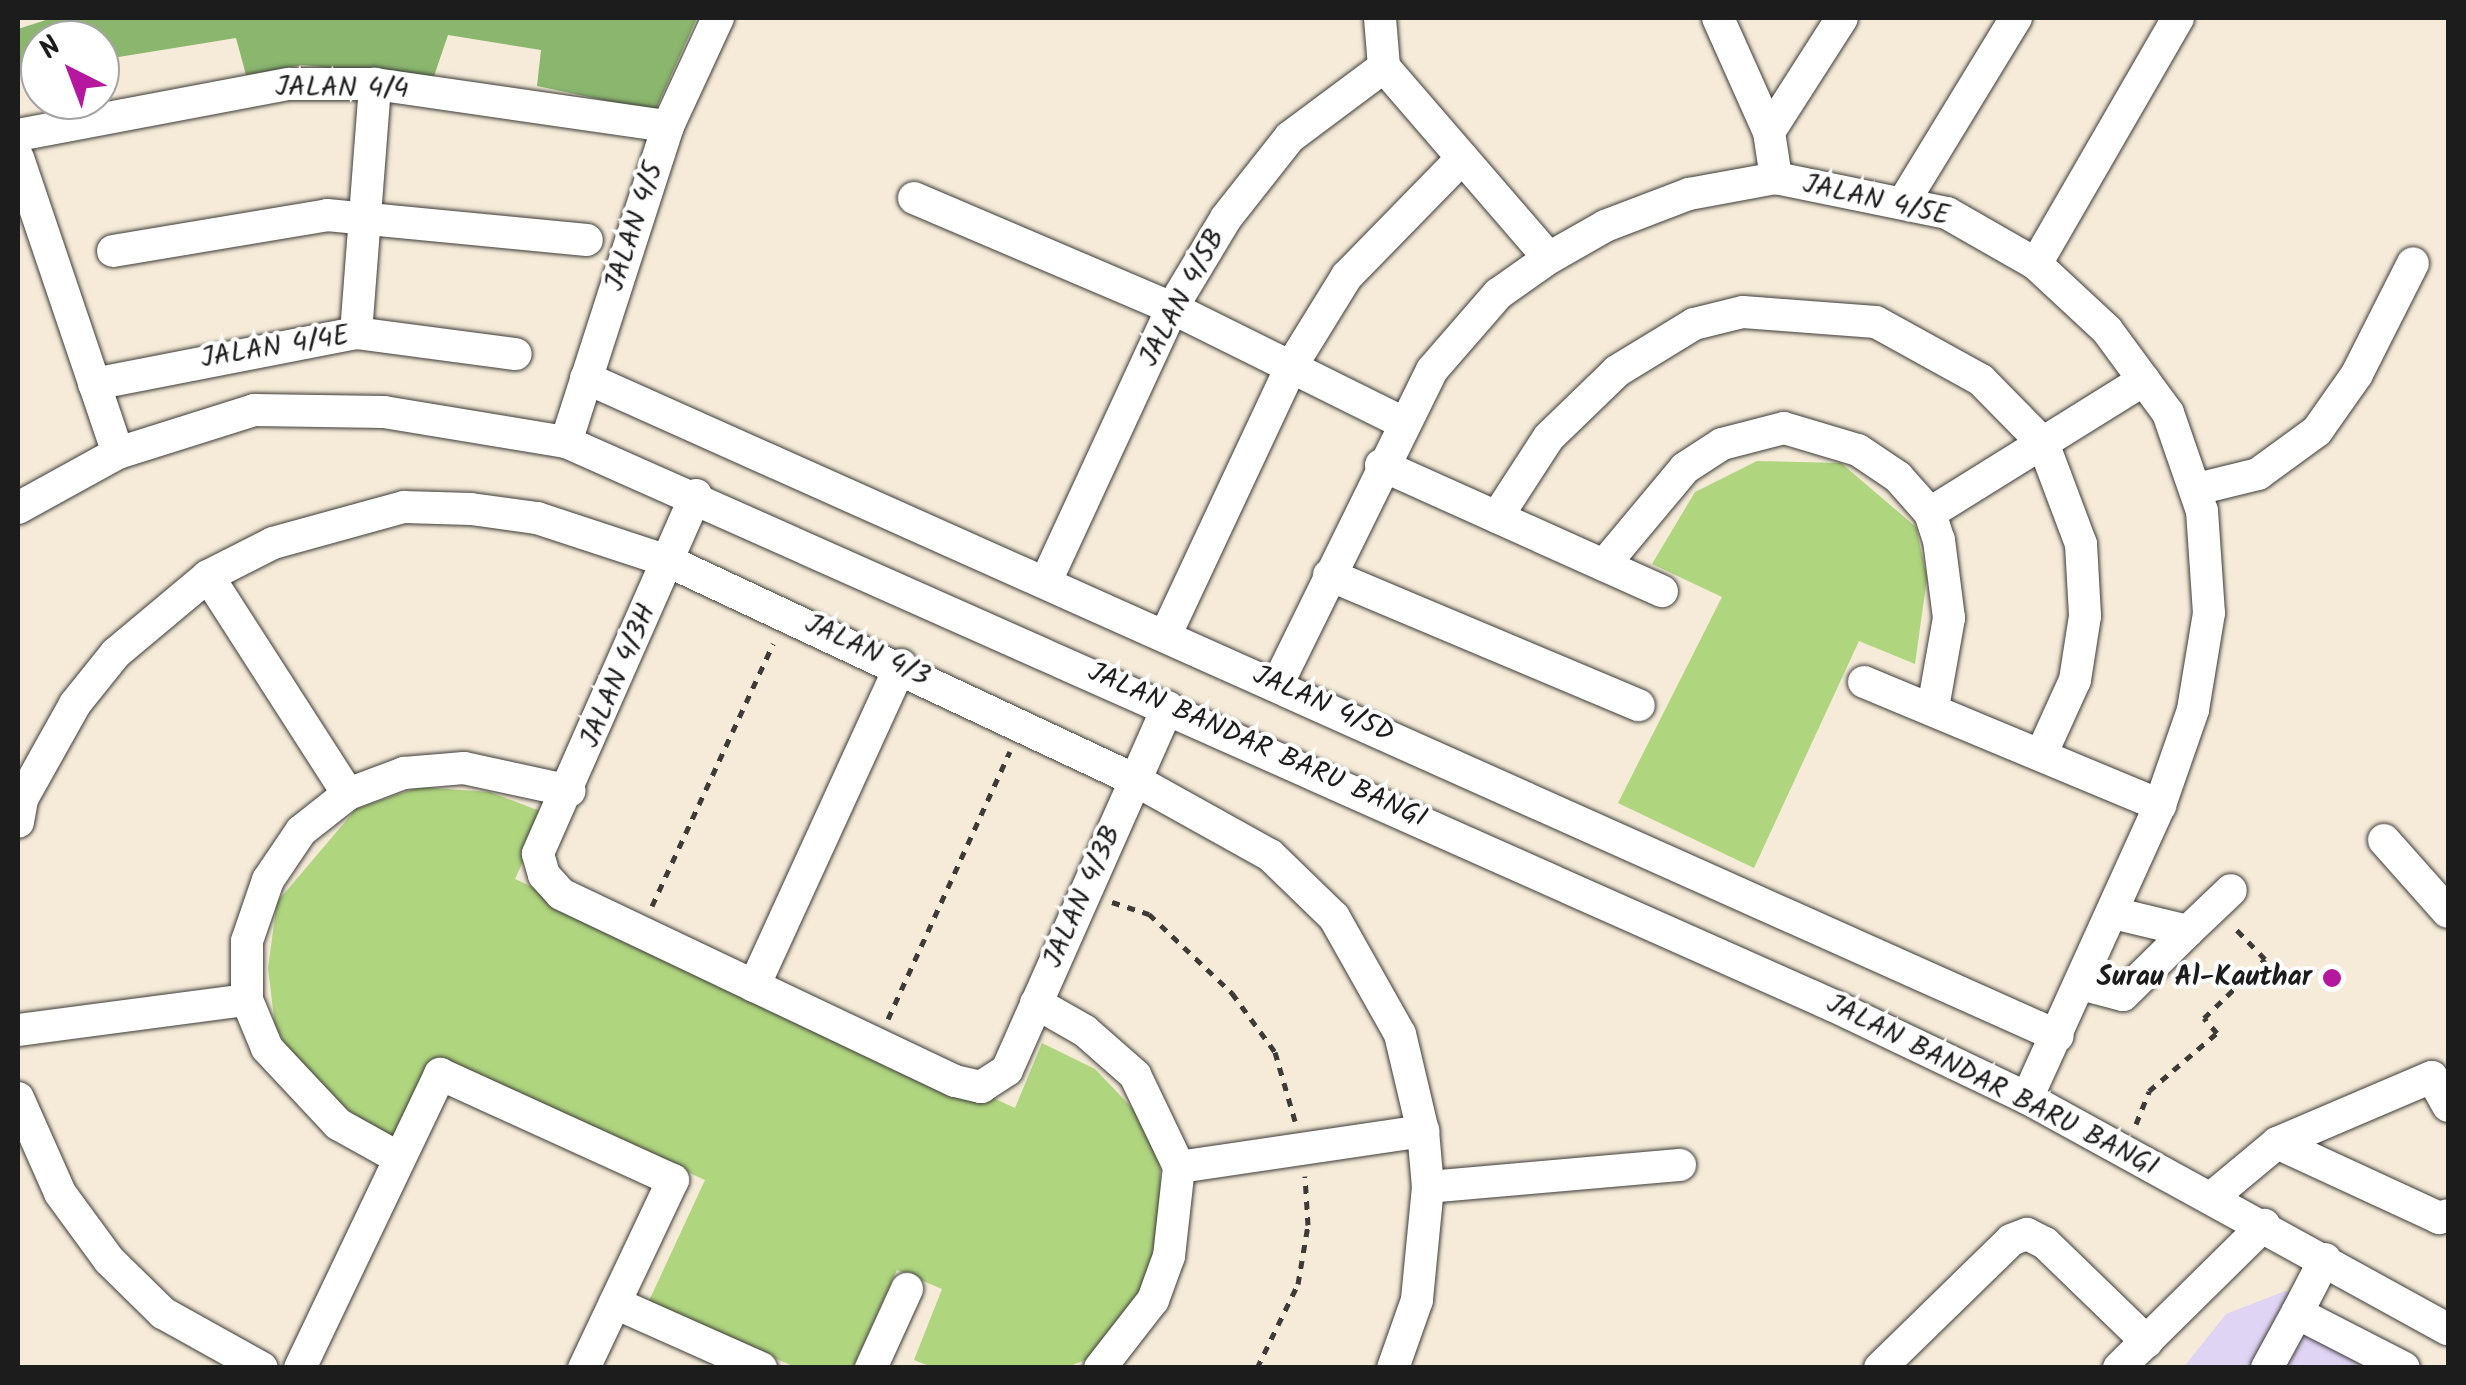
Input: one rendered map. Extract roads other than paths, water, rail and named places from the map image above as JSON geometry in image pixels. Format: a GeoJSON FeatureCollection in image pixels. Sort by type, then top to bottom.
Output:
{"type":"FeatureCollection","features":[{"type":"Feature","properties":{"kind":"street","name":"JALAN 4/5"},"geometry":{"type":"LineString","coordinates":[[566,442],[668,126],[718,18]]}},
{"type":"Feature","properties":{"kind":"street"},"geometry":{"type":"LineString","coordinates":[[1380,18],[1384,67],[1549,258]]}},
{"type":"Feature","properties":{"kind":"street"},"geometry":{"type":"LineString","coordinates":[[1718,18],[1770,132],[1776,178]]}},
{"type":"Feature","properties":{"kind":"street"},"geometry":{"type":"LineString","coordinates":[[1770,132],[1842,18]]}},
{"type":"Feature","properties":{"kind":"street"},"geometry":{"type":"LineString","coordinates":[[1903,203],[2016,18]]}},
{"type":"Feature","properties":{"kind":"street"},"geometry":{"type":"LineString","coordinates":[[2036,264],[2178,18]]}},
{"type":"Feature","properties":{"kind":"street","name":"JALAN 4/5B"},"geometry":{"type":"LineString","coordinates":[[1047,579],[1172,308],[1226,218],[1290,137],[1384,67]]}},
{"type":"Feature","properties":{"kind":"street","name":"JALAN 4/4"},"geometry":{"type":"LineString","coordinates":[[18,135],[205,96],[289,84],[375,84],[668,126]]}},
{"type":"Feature","properties":{"kind":"street"},"geometry":{"type":"LineString","coordinates":[[356,333],[375,84]]}},
{"type":"Feature","properties":{"kind":"street"},"geometry":{"type":"LineString","coordinates":[[18,158],[118,453]]}},
{"type":"Feature","properties":{"kind":"street"},"geometry":{"type":"LineString","coordinates":[[1166,634],[1292,364],[1347,276],[1462,158]]}},
{"type":"Feature","properties":{"kind":"street","name":"JALAN 4/5E"},"geometry":{"type":"LineString","coordinates":[[1277,685],[1402,422],[1467,324],[1549,258],[1604,226],[1689,194],[1776,178],[1947,213],[2036,264],[2107,330],[2168,413],[2197,488],[2209,613],[2193,710],[2160,805],[2027,1098]]}},
{"type":"Feature","properties":{"kind":"street"},"geometry":{"type":"LineString","coordinates":[[914,198],[1172,308],[1292,364],[1402,422]]}},
{"type":"Feature","properties":{"kind":"street"},"geometry":{"type":"LineString","coordinates":[[113,251],[326,215],[587,240]]}},
{"type":"Feature","properties":{"kind":"street"},"geometry":{"type":"LineString","coordinates":[[2197,488],[2258,474],[2316,431],[2357,374],[2413,263]]}},
{"type":"Feature","properties":{"kind":"street"},"geometry":{"type":"LineString","coordinates":[[1498,517],[1550,437],[1617,371],[1694,324],[1743,312],[1876,322],[1981,380],[2043,442],[2081,544],[2084,616],[2075,680],[2041,755]]}},
{"type":"Feature","properties":{"kind":"street","name":"JALAN 4/4E"},"geometry":{"type":"LineString","coordinates":[[94,384],[356,333],[516,354]]}},
{"type":"Feature","properties":{"kind":"street","name":"JALAN 4/5D"},"geometry":{"type":"LineString","coordinates":[[586,378],[1047,579],[2058,1036]]}},
{"type":"Feature","properties":{"kind":"street"},"geometry":{"type":"LineString","coordinates":[[1930,513],[2144,380]]}},
{"type":"Feature","properties":{"kind":"street","name":"JALAN BANDAR BARU BANGI"},"geometry":{"type":"LineString","coordinates":[[18,508],[118,453],[254,410],[307,406],[566,442],[696,495],[1563,882],[2027,1098],[2264,1224],[2448,1329]]}},
{"type":"Feature","properties":{"kind":"street"},"geometry":{"type":"LineString","coordinates":[[1604,564],[1685,468],[1722,444],[1784,428],[1858,450],[1898,477],[1930,513],[1946,572],[1948,618],[1933,708]]}},
{"type":"Feature","properties":{"kind":"street"},"geometry":{"type":"LineString","coordinates":[[1381,464],[1662,591]]}},
{"type":"Feature","properties":{"kind":"street","name":"JALAN 4/3H"},"geometry":{"type":"LineString","coordinates":[[696,495],[570,791],[538,854],[544,876],[561,894],[754,986]]}},
{"type":"Feature","properties":{"kind":"street","name":"JALAN 4/3"},"geometry":{"type":"LineString","coordinates":[[18,822],[22,799],[74,704],[116,653],[208,576],[273,543],[404,507],[537,518],[668,561],[901,665],[1136,780],[1270,855],[1334,917],[1400,1034],[1423,1131],[1428,1186],[1418,1300],[1393,1368]]}},
{"type":"Feature","properties":{"kind":"street"},"geometry":{"type":"LineString","coordinates":[[1329,575],[1638,704]]}},
{"type":"Feature","properties":{"kind":"street"},"geometry":{"type":"LineString","coordinates":[[208,576],[348,794]]}},
{"type":"Feature","properties":{"kind":"street"},"geometry":{"type":"LineString","coordinates":[[754,986],[901,665]]}},
{"type":"Feature","properties":{"kind":"street"},"geometry":{"type":"LineString","coordinates":[[1864,682],[2160,805]]}},
{"type":"Feature","properties":{"kind":"street","name":"JALAN 4/3B"},"geometry":{"type":"LineString","coordinates":[[754,986],[969,1086],[994,1083],[1007,1070],[1168,707]]}},
{"type":"Feature","properties":{"kind":"street"},"geometry":{"type":"LineString","coordinates":[[399,1158],[338,1124],[296,1086],[267,1048],[247,1000],[247,941],[268,880],[301,831],[348,794],[404,773],[464,768],[570,791]]}},
{"type":"Feature","properties":{"kind":"street"},"geometry":{"type":"LineString","coordinates":[[2384,840],[2448,912]]}},
{"type":"Feature","properties":{"kind":"street"},"geometry":{"type":"LineString","coordinates":[[2080,984],[2123,994],[2222,898]]}},
{"type":"Feature","properties":{"kind":"street"},"geometry":{"type":"LineString","coordinates":[[2112,912],[2188,931]]}},
{"type":"Feature","properties":{"kind":"street"},"geometry":{"type":"LineString","coordinates":[[18,1030],[247,1000]]}},
{"type":"Feature","properties":{"kind":"street"},"geometry":{"type":"LineString","coordinates":[[1036,1004],[1085,1031],[1135,1074],[1179,1167],[1169,1256],[1152,1300],[1100,1368]]}},
{"type":"Feature","properties":{"kind":"street"},"geometry":{"type":"LineString","coordinates":[[300,1368],[440,1074],[672,1180],[584,1368]]}},
{"type":"Feature","properties":{"kind":"street"},"geometry":{"type":"LineString","coordinates":[[2211,1198],[2277,1144],[2432,1077],[2448,1106]]}},
{"type":"Feature","properties":{"kind":"street"},"geometry":{"type":"LineString","coordinates":[[18,1098],[60,1193],[108,1260],[164,1313],[262,1368]]}},
{"type":"Feature","properties":{"kind":"street"},"geometry":{"type":"LineString","coordinates":[[1179,1167],[1423,1131]]}},
{"type":"Feature","properties":{"kind":"street"},"geometry":{"type":"LineString","coordinates":[[2277,1144],[2440,1218],[2448,1215]]}},
{"type":"Feature","properties":{"kind":"street"},"geometry":{"type":"LineString","coordinates":[[1428,1186],[1680,1165]]}},
{"type":"Feature","properties":{"kind":"street"},"geometry":{"type":"LineString","coordinates":[[2119,1368],[2264,1224]]}},
{"type":"Feature","properties":{"kind":"street"},"geometry":{"type":"LineString","coordinates":[[1880,1368],[2010,1240],[2027,1234],[2045,1243],[2146,1342]]}},
{"type":"Feature","properties":{"kind":"street"},"geometry":{"type":"LineString","coordinates":[[2267,1368],[2325,1259]]}},
{"type":"Feature","properties":{"kind":"street"},"geometry":{"type":"LineString","coordinates":[[871,1368],[907,1289]]}},
{"type":"Feature","properties":{"kind":"street"},"geometry":{"type":"LineString","coordinates":[[615,1303],[761,1368]]}},
{"type":"Feature","properties":{"kind":"street"},"geometry":{"type":"LineString","coordinates":[[2297,1313],[2394,1365]]}},
{"type":"Feature","properties":{"kind":"place","name":"Surau Al-Kauthar"},"geometry":{"type":"Point","coordinates":[2332,978]}}]}
